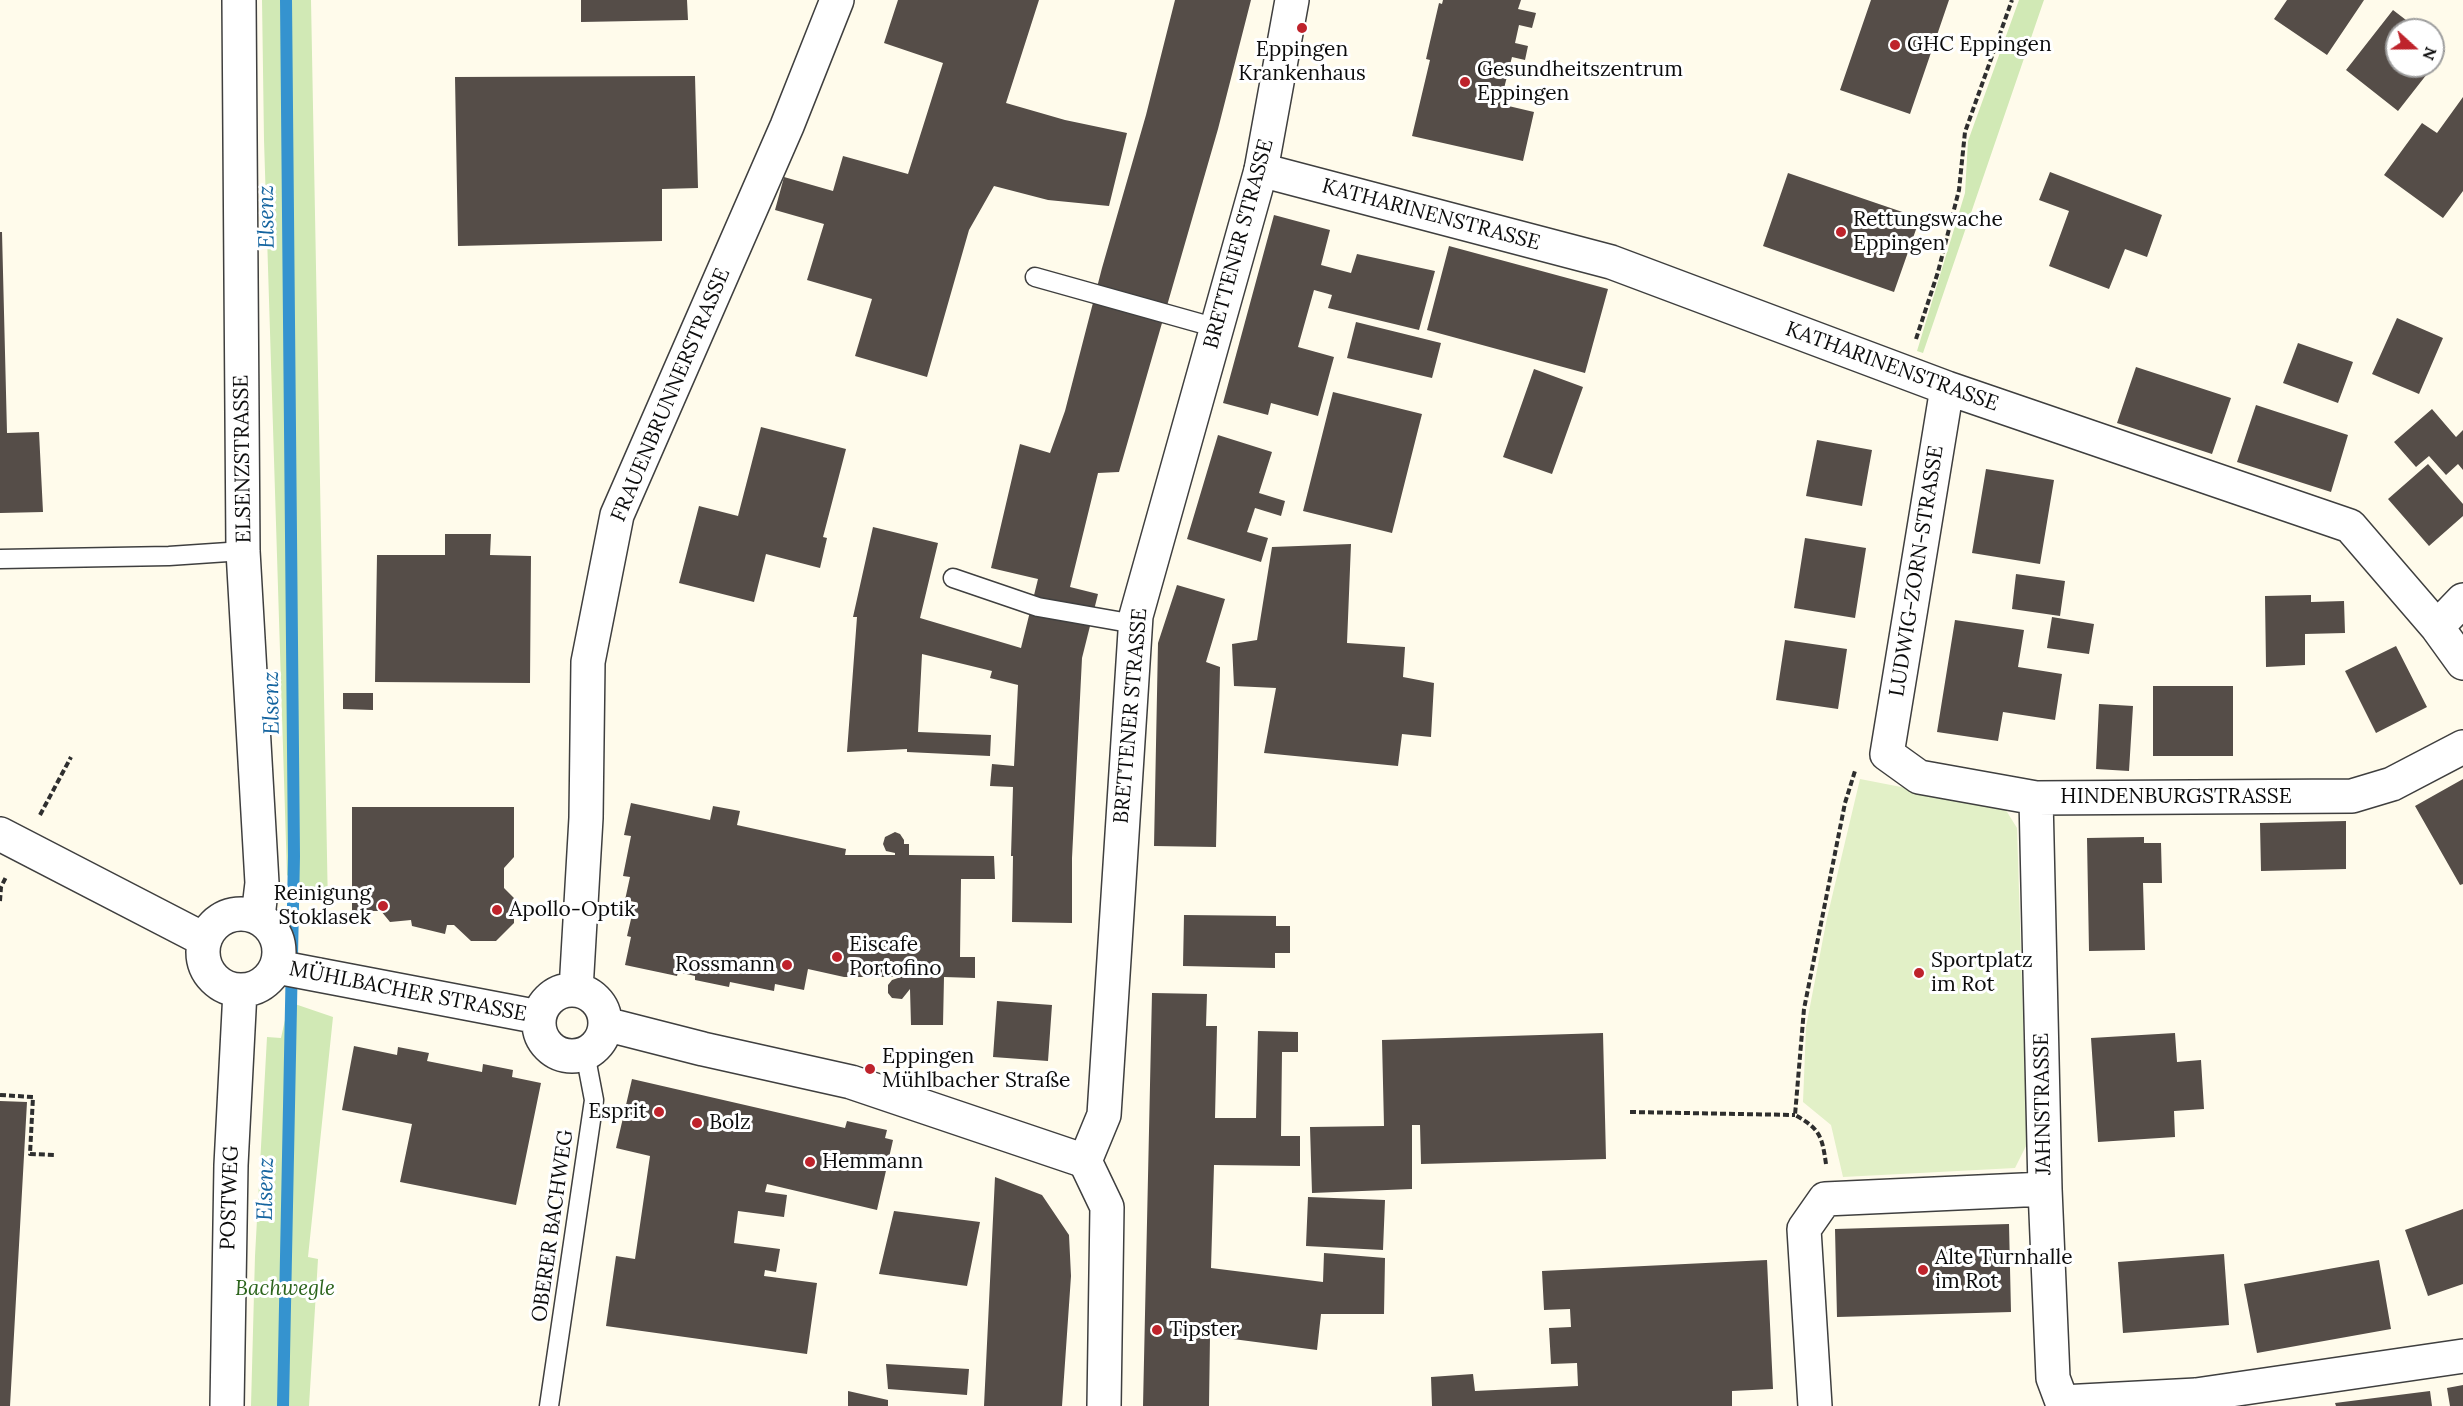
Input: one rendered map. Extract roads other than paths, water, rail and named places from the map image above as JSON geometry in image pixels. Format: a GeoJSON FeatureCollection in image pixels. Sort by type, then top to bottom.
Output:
{"type":"FeatureCollection","features":[{"type":"Feature","properties":{"kind":"street","name":"ELSENZSTRASSE"},"geometry":{"type":"LineString","coordinates":[[239,0],[243,551],[262,883],[258,917]]}},
{"type":"Feature","properties":{"kind":"street","name":"FRAUENBRUNNERSTRASSE"},"geometry":{"type":"LineString","coordinates":[[576,990],[586,818],[588,662],[617,515],[787,126],[837,0]]}},
{"type":"Feature","properties":{"kind":"street","name":"BRETTENER STRASSE"},"geometry":{"type":"LineString","coordinates":[[1085,1161],[1104,1115],[1136,616],[1261,170],[1292,0]]}},
{"type":"Feature","properties":{"kind":"street","name":"KATHARINENSTRASSE"},"geometry":{"type":"LineString","coordinates":[[1261,170],[1611,262],[1905,373],[2350,526],[2437,627],[2463,663]]}},
{"type":"Feature","properties":{"kind":"street","name":"LUDWIG-ZORN-STRASSE"},"geometry":{"type":"LineString","coordinates":[[1887,754],[1947,388]]}},
{"type":"Feature","properties":{"kind":"street"},"geometry":{"type":"LineString","coordinates":[[2437,627],[2463,600]]}},
{"type":"Feature","properties":{"kind":"street","name":"HINDENBURGSTRASSE"},"geometry":{"type":"LineString","coordinates":[[1887,754],[1919,777],[2036,798],[2352,796],[2392,784],[2463,747]]}},
{"type":"Feature","properties":{"kind":"street","name":"JAHNSTRASSE"},"geometry":{"type":"LineString","coordinates":[[1815,1406],[1804,1229],[1825,1199],[2045,1189],[2036,798]]}},
{"type":"Feature","properties":{"kind":"street"},"geometry":{"type":"LineString","coordinates":[[11,841],[205,940]]}},
{"type":"Feature","properties":{"kind":"street"},"geometry":{"type":"LineString","coordinates":[[246,914],[258,917],[275,933],[280,956],[271,977],[252,990],[240,991],[218,983],[210,974],[204,957],[205,940],[211,928],[221,920],[233,915],[246,914]]}},
{"type":"Feature","properties":{"kind":"street","name":"MÜHLBACHER STRASSE"},"geometry":{"type":"LineString","coordinates":[[277,967],[539,1017]]}},
{"type":"Feature","properties":{"kind":"street"},"geometry":{"type":"LineString","coordinates":[[576,990],[593,998],[600,1006],[604,1024],[599,1041],[585,1053],[565,1055],[548,1045],[542,1037],[539,1017],[548,999],[556,993],[576,990]]}},
{"type":"Feature","properties":{"kind":"street","name":"POSTWEG"},"geometry":{"type":"LineString","coordinates":[[227,1406],[231,1165],[240,991]]}},
{"type":"Feature","properties":{"kind":"street"},"geometry":{"type":"LineString","coordinates":[[604,1024],[850,1082],[1085,1161],[1107,1207],[1104,1406]]}},
{"type":"Feature","properties":{"kind":"street"},"geometry":{"type":"LineString","coordinates":[[2045,1189],[2053,1378],[2062,1402],[2196,1395],[2463,1356]]}},
{"type":"Feature","properties":{"kind":"lane"},"geometry":{"type":"LineString","coordinates":[[1035,278],[1217,328]]}},
{"type":"Feature","properties":{"kind":"lane"},"geometry":{"type":"LineString","coordinates":[[0,559],[169,556],[243,551]]}},
{"type":"Feature","properties":{"kind":"lane"},"geometry":{"type":"LineString","coordinates":[[953,578],[1038,607],[1135,624]]}},
{"type":"Feature","properties":{"kind":"lane","name":"OBERER BACHWEG"},"geometry":{"type":"LineString","coordinates":[[549,1406],[594,1100],[585,1053]]}},
{"type":"Feature","properties":{"kind":"waterway","name":"Elsenz"},"geometry":{"type":"LineString","coordinates":[[283,1406],[294,856],[286,0]]}},
{"type":"Feature","properties":{"kind":"place","name":"Eppingen Krankenhaus"},"geometry":{"type":"Point","coordinates":[1302,28]}},
{"type":"Feature","properties":{"kind":"place","name":"GHC Eppingen"},"geometry":{"type":"Point","coordinates":[1895,45]}},
{"type":"Feature","properties":{"kind":"place","name":"Gesundheitszentrum Eppingen"},"geometry":{"type":"Point","coordinates":[1465,82]}},
{"type":"Feature","properties":{"kind":"place","name":"Rettungswache Eppingen"},"geometry":{"type":"Point","coordinates":[1841,232]}},
{"type":"Feature","properties":{"kind":"place","name":"Reinigung Stoklasek"},"geometry":{"type":"Point","coordinates":[383,906]}},
{"type":"Feature","properties":{"kind":"place","name":"Apollo-Optik"},"geometry":{"type":"Point","coordinates":[497,910]}},
{"type":"Feature","properties":{"kind":"place","name":"Eiscafe Portofino"},"geometry":{"type":"Point","coordinates":[837,957]}},
{"type":"Feature","properties":{"kind":"place","name":"Rossmann"},"geometry":{"type":"Point","coordinates":[787,965]}},
{"type":"Feature","properties":{"kind":"place","name":"Sportplatz im Rot"},"geometry":{"type":"Point","coordinates":[1919,973]}},
{"type":"Feature","properties":{"kind":"place","name":"Eppingen Mühlbacher Straße"},"geometry":{"type":"Point","coordinates":[870,1069]}},
{"type":"Feature","properties":{"kind":"place","name":"Esprit"},"geometry":{"type":"Point","coordinates":[659,1112]}},
{"type":"Feature","properties":{"kind":"place","name":"Bolz"},"geometry":{"type":"Point","coordinates":[697,1123]}},
{"type":"Feature","properties":{"kind":"place","name":"Hemmann"},"geometry":{"type":"Point","coordinates":[810,1162]}},
{"type":"Feature","properties":{"kind":"place","name":"Alte Turnhalle im Rot"},"geometry":{"type":"Point","coordinates":[1923,1270]}},
{"type":"Feature","properties":{"kind":"place","name":"Tipster"},"geometry":{"type":"Point","coordinates":[1157,1330]}},
{"type":"Feature","properties":{"kind":"park label","name":"Bachwegle"},"geometry":{"type":"Point","coordinates":[285,1289]}}]}
